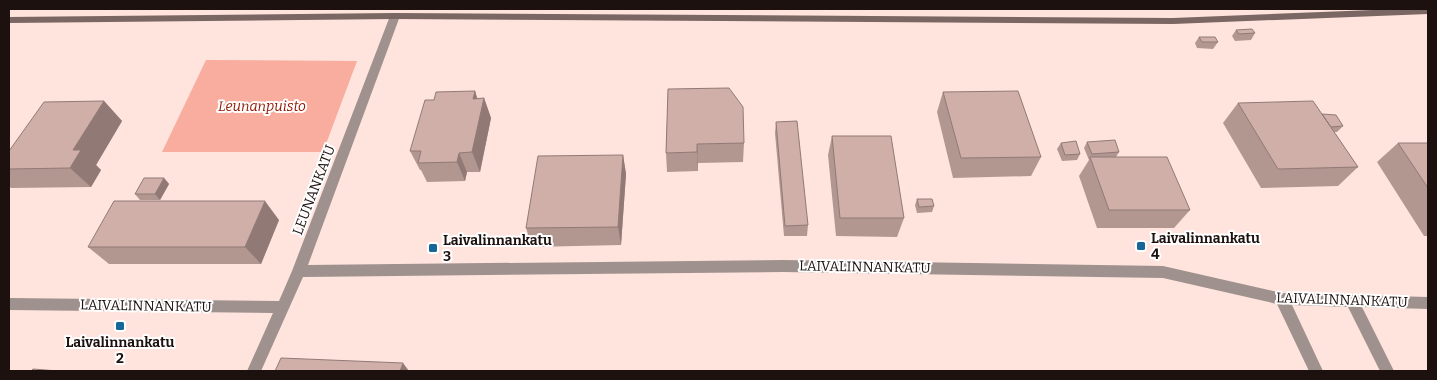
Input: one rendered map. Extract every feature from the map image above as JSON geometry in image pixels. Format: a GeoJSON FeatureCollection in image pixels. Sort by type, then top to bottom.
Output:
{"type":"FeatureCollection","features":[{"type":"Feature","properties":{"kind":"main road"},"geometry":{"type":"LineString","coordinates":[[1128,9],[1135,21]]}},
{"type":"Feature","properties":{"kind":"main road"},"geometry":{"type":"LineString","coordinates":[[9,20],[395,16],[1173,21],[1428,11]]}},
{"type":"Feature","properties":{"kind":"street","name":"LEUNANKATU"},"geometry":{"type":"LineString","coordinates":[[254,371],[299,271],[395,16]]}},
{"type":"Feature","properties":{"kind":"street","name":"LAIVALINNANKATU"},"geometry":{"type":"LineString","coordinates":[[299,271],[783,266],[1163,272],[1282,299],[1428,303]]}},
{"type":"Feature","properties":{"kind":"street"},"geometry":{"type":"LineString","coordinates":[[1282,299],[1316,371]]}},
{"type":"Feature","properties":{"kind":"street"},"geometry":{"type":"LineString","coordinates":[[1352,301],[1387,371]]}},
{"type":"Feature","properties":{"kind":"street","name":"LAIVALINNANKATU"},"geometry":{"type":"LineString","coordinates":[[9,304],[283,307]]}},
{"type":"Feature","properties":{"kind":"green space","name":"Leunanpuisto"},"geometry":{"type":"Polygon","coordinates":[[[206,60],[357,61],[323,152],[162,152],[206,60]]]}},
{"type":"Feature","properties":{"kind":"building"},"geometry":{"type":"Polygon","coordinates":[[[1252,29],[1255,33],[1239,34],[1236,30],[1252,29]]]}},
{"type":"Feature","properties":{"kind":"building"},"geometry":{"type":"Polygon","coordinates":[[[1199,37],[1215,37],[1218,42],[1202,42],[1199,37]]]}},
{"type":"Feature","properties":{"kind":"building"},"geometry":{"type":"Polygon","coordinates":[[[729,88],[743,107],[744,143],[697,144],[697,152],[666,153],[668,89],[729,88]]]}},
{"type":"Feature","properties":{"kind":"building"},"geometry":{"type":"Polygon","coordinates":[[[475,91],[473,99],[484,98],[472,152],[459,153],[457,162],[418,163],[421,151],[410,151],[425,100],[434,100],[436,92],[475,91]]]}},
{"type":"Feature","properties":{"kind":"building"},"geometry":{"type":"Polygon","coordinates":[[[1018,91],[1041,157],[961,158],[943,92],[1018,91]]]}},
{"type":"Feature","properties":{"kind":"building"},"geometry":{"type":"Polygon","coordinates":[[[104,101],[73,150],[81,150],[70,168],[9,169],[9,151],[44,102],[104,101]]]}},
{"type":"Feature","properties":{"kind":"building"},"geometry":{"type":"Polygon","coordinates":[[[1313,101],[1358,167],[1278,169],[1238,103],[1313,101]]]}},
{"type":"Feature","properties":{"kind":"building"},"geometry":{"type":"Polygon","coordinates":[[[1322,114],[1336,115],[1343,126],[1331,127],[1322,114]]]}},
{"type":"Feature","properties":{"kind":"building"},"geometry":{"type":"Polygon","coordinates":[[[797,121],[808,225],[785,226],[776,122],[797,121]]]}},
{"type":"Feature","properties":{"kind":"building"},"geometry":{"type":"Polygon","coordinates":[[[832,136],[891,136],[904,218],[840,218],[832,136]]]}},
{"type":"Feature","properties":{"kind":"building"},"geometry":{"type":"Polygon","coordinates":[[[1115,140],[1119,152],[1092,154],[1087,142],[1115,140]]]}},
{"type":"Feature","properties":{"kind":"building"},"geometry":{"type":"Polygon","coordinates":[[[1076,141],[1080,154],[1065,155],[1061,143],[1076,141]]]}},
{"type":"Feature","properties":{"kind":"building"},"geometry":{"type":"Polygon","coordinates":[[[1398,143],[1428,143],[1428,188],[1398,143]]]}},
{"type":"Feature","properties":{"kind":"building"},"geometry":{"type":"Polygon","coordinates":[[[623,155],[618,227],[526,228],[538,156],[623,155]]]}},
{"type":"Feature","properties":{"kind":"building"},"geometry":{"type":"Polygon","coordinates":[[[1090,157],[1167,157],[1190,210],[1109,210],[1090,157]]]}},
{"type":"Feature","properties":{"kind":"building"},"geometry":{"type":"Polygon","coordinates":[[[144,178],[164,178],[155,194],[135,194],[144,178]]]}},
{"type":"Feature","properties":{"kind":"building"},"geometry":{"type":"Polygon","coordinates":[[[917,199],[932,199],[934,206],[919,207],[917,199]]]}},
{"type":"Feature","properties":{"kind":"building"},"geometry":{"type":"Polygon","coordinates":[[[114,201],[265,201],[245,247],[88,247],[114,201]]]}},
{"type":"Feature","properties":{"kind":"building"},"geometry":{"type":"Polygon","coordinates":[[[281,358],[403,363],[400,371],[275,371],[281,358]]]}},
{"type":"Feature","properties":{"kind":"building"},"geometry":{"type":"Polygon","coordinates":[[[33,369],[58,371],[31,371],[33,369]]]}},
{"type":"Feature","properties":{"kind":"place","name":"Laivalinnankatu 4"},"geometry":{"type":"Point","coordinates":[1141,246]}},
{"type":"Feature","properties":{"kind":"place","name":"Laivalinnankatu 3"},"geometry":{"type":"Point","coordinates":[433,248]}},
{"type":"Feature","properties":{"kind":"place","name":"Laivalinnankatu 2"},"geometry":{"type":"Point","coordinates":[120,326]}}]}
